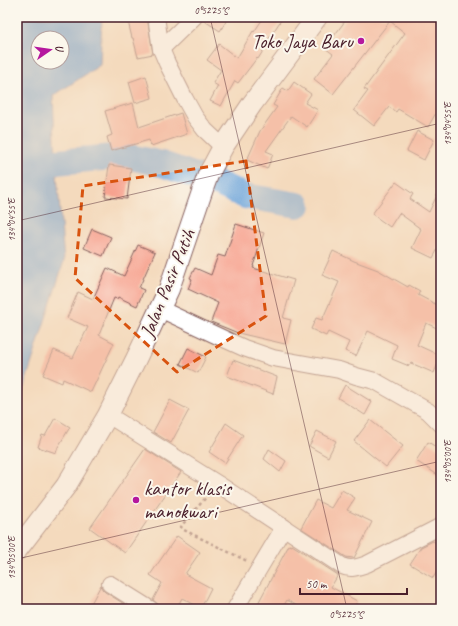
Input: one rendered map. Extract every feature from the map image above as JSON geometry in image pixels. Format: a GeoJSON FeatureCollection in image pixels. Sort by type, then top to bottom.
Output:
{"type":"FeatureCollection","features":[{"type":"Feature","properties":{"kind":"main road","name":"Jalan Pasir Putih"},"geometry":{"type":"LineString","coordinates":[[17,550],[66,486],[108,415],[169,290],[206,181],[222,147],[317,17]]}},
{"type":"Feature","properties":{"kind":"street"},"geometry":{"type":"LineString","coordinates":[[156,17],[161,49],[174,78],[195,117],[205,130],[222,147]]}},
{"type":"Feature","properties":{"kind":"street"},"geometry":{"type":"LineString","coordinates":[[161,49],[194,17]]}},
{"type":"Feature","properties":{"kind":"street"},"geometry":{"type":"LineString","coordinates":[[160,310],[244,348],[273,358],[339,370],[375,381],[428,411],[441,424]]}},
{"type":"Feature","properties":{"kind":"street"},"geometry":{"type":"LineString","coordinates":[[108,415],[218,484],[342,566],[348,568],[367,564],[441,526]]}},
{"type":"Feature","properties":{"kind":"street"},"geometry":{"type":"LineString","coordinates":[[235,609],[284,527]]}},
{"type":"Feature","properties":{"kind":"street"},"geometry":{"type":"LineString","coordinates":[[110,584],[150,609]]}},
{"type":"Feature","properties":{"kind":"path"},"geometry":{"type":"LineString","coordinates":[[218,484],[182,525],[182,529],[260,568]]}},
{"type":"Feature","properties":{"kind":"highlighted area"},"geometry":{"type":"Polygon","coordinates":[[[246,161],[266,316],[177,372],[75,278],[83,186],[246,161]]]}},
{"type":"Feature","properties":{"kind":"water"},"geometry":{"type":"Polygon","coordinates":[[[17,17],[102,17],[100,65],[53,96],[56,162],[64,261],[17,409],[17,17]]]}},
{"type":"Feature","properties":{"kind":"building"},"geometry":{"type":"Polygon","coordinates":[[[127,17],[147,17],[153,54],[138,57],[127,17]]]}},
{"type":"Feature","properties":{"kind":"building"},"geometry":{"type":"Polygon","coordinates":[[[203,17],[229,17],[220,31],[203,20],[203,17]]]}},
{"type":"Feature","properties":{"kind":"building"},"geometry":{"type":"Polygon","coordinates":[[[264,17],[283,17],[258,59],[257,58],[238,83],[235,81],[221,106],[210,101],[218,86],[213,83],[221,70],[207,60],[219,44],[237,58],[253,31],[254,32],[264,17]]]}},
{"type":"Feature","properties":{"kind":"building"},"geometry":{"type":"Polygon","coordinates":[[[348,17],[441,17],[441,104],[428,127],[398,109],[396,112],[389,107],[374,126],[354,110],[368,91],[364,89],[405,33],[390,21],[333,94],[314,79],[333,54],[325,48],[348,17]]]}},
{"type":"Feature","properties":{"kind":"building"},"geometry":{"type":"Polygon","coordinates":[[[146,76],[152,98],[135,103],[129,82],[146,76]]]}},
{"type":"Feature","properties":{"kind":"building"},"geometry":{"type":"Polygon","coordinates":[[[294,82],[311,94],[305,103],[318,110],[307,127],[291,116],[266,151],[273,154],[267,169],[247,160],[260,131],[277,107],[273,105],[283,88],[288,91],[294,82]]]}},
{"type":"Feature","properties":{"kind":"building"},"geometry":{"type":"Polygon","coordinates":[[[133,103],[139,127],[181,113],[187,134],[151,146],[149,140],[111,151],[107,137],[112,135],[105,111],[133,103]]]}},
{"type":"Feature","properties":{"kind":"building"},"geometry":{"type":"Polygon","coordinates":[[[417,131],[434,140],[424,160],[407,151],[417,131]]]}},
{"type":"Feature","properties":{"kind":"building"},"geometry":{"type":"Polygon","coordinates":[[[109,165],[131,168],[127,199],[105,197],[109,165]]]}},
{"type":"Feature","properties":{"kind":"building"},"geometry":{"type":"Polygon","coordinates":[[[396,182],[413,194],[410,199],[429,212],[441,187],[441,243],[433,258],[412,248],[421,229],[399,213],[390,227],[372,214],[396,182]]]}},
{"type":"Feature","properties":{"kind":"building"},"geometry":{"type":"Polygon","coordinates":[[[236,224],[264,233],[253,268],[294,280],[283,318],[291,320],[285,344],[238,333],[211,322],[218,303],[188,289],[192,279],[190,278],[195,268],[211,275],[218,255],[225,257],[236,224]]]}},
{"type":"Feature","properties":{"kind":"building"},"geometry":{"type":"Polygon","coordinates":[[[92,229],[111,237],[103,256],[84,248],[92,229]]]}},
{"type":"Feature","properties":{"kind":"building"},"geometry":{"type":"Polygon","coordinates":[[[138,245],[155,252],[139,288],[144,290],[137,306],[118,297],[117,299],[114,298],[99,335],[114,343],[91,392],[63,379],[62,383],[43,375],[54,350],[73,358],[88,327],[67,318],[78,292],[93,299],[107,268],[124,276],[138,245]]]}},
{"type":"Feature","properties":{"kind":"building"},"geometry":{"type":"Polygon","coordinates":[[[333,251],[378,270],[408,287],[409,285],[420,291],[418,295],[441,307],[441,330],[426,323],[417,345],[441,356],[434,373],[411,363],[409,366],[392,359],[397,345],[368,331],[356,356],[345,351],[349,342],[328,332],[326,336],[311,329],[316,318],[322,320],[339,282],[322,275],[333,251]]]}},
{"type":"Feature","properties":{"kind":"building"},"geometry":{"type":"Polygon","coordinates":[[[188,348],[206,357],[198,373],[180,364],[188,348]]]}},
{"type":"Feature","properties":{"kind":"building"},"geometry":{"type":"Polygon","coordinates":[[[233,360],[277,377],[273,394],[227,376],[233,360]]]}},
{"type":"Feature","properties":{"kind":"building"},"geometry":{"type":"Polygon","coordinates":[[[345,385],[372,402],[365,415],[338,398],[345,385]]]}},
{"type":"Feature","properties":{"kind":"building"},"geometry":{"type":"Polygon","coordinates":[[[170,400],[189,410],[171,443],[153,432],[170,400]]]}},
{"type":"Feature","properties":{"kind":"building"},"geometry":{"type":"Polygon","coordinates":[[[55,418],[70,427],[56,453],[38,447],[42,435],[45,436],[55,418]]]}},
{"type":"Feature","properties":{"kind":"building"},"geometry":{"type":"Polygon","coordinates":[[[370,420],[403,446],[386,467],[354,441],[370,420]]]}},
{"type":"Feature","properties":{"kind":"building"},"geometry":{"type":"Polygon","coordinates":[[[226,423],[243,435],[225,463],[209,452],[226,423]]]}},
{"type":"Feature","properties":{"kind":"building"},"geometry":{"type":"Polygon","coordinates":[[[317,431],[336,441],[328,457],[309,446],[317,431]]]}},
{"type":"Feature","properties":{"kind":"building"},"geometry":{"type":"Polygon","coordinates":[[[428,442],[441,450],[441,477],[416,461],[428,442]]]}},
{"type":"Feature","properties":{"kind":"building","name":"kantor klasis manokwari"},"geometry":{"type":"Polygon","coordinates":[[[145,449],[181,472],[125,553],[90,528],[145,449]]]}},
{"type":"Feature","properties":{"kind":"building"},"geometry":{"type":"Polygon","coordinates":[[[269,449],[286,461],[280,472],[264,459],[269,449]]]}},
{"type":"Feature","properties":{"kind":"building"},"geometry":{"type":"Polygon","coordinates":[[[342,490],[355,498],[347,510],[372,522],[354,558],[346,557],[301,528],[316,500],[331,508],[342,490]]]}},
{"type":"Feature","properties":{"kind":"building"},"geometry":{"type":"Polygon","coordinates":[[[177,536],[200,552],[185,574],[211,588],[201,608],[182,598],[176,609],[159,609],[158,604],[153,600],[162,583],[150,575],[177,536]]]}},
{"type":"Feature","properties":{"kind":"building"},"geometry":{"type":"Polygon","coordinates":[[[433,541],[441,546],[441,565],[433,578],[410,564],[421,547],[433,541]]]}},
{"type":"Feature","properties":{"kind":"building"},"geometry":{"type":"Polygon","coordinates":[[[289,545],[292,545],[338,575],[331,587],[357,601],[354,609],[303,609],[287,600],[282,609],[255,609],[289,545]]]}},
{"type":"Feature","properties":{"kind":"building"},"geometry":{"type":"Polygon","coordinates":[[[101,585],[105,592],[132,609],[88,609],[101,585]]]}},
{"type":"Feature","properties":{"kind":"waterway"},"geometry":{"type":"LineString","coordinates":[[56,162],[125,156],[162,164],[219,184],[245,196],[298,205]]}},
{"type":"Feature","properties":{"kind":"place","name":"Toko Jaya Baru"},"geometry":{"type":"Point","coordinates":[361,41]}},
{"type":"Feature","properties":{"kind":"place","name":"kantor klasis manokwari"},"geometry":{"type":"Point","coordinates":[136,500]}}]}
